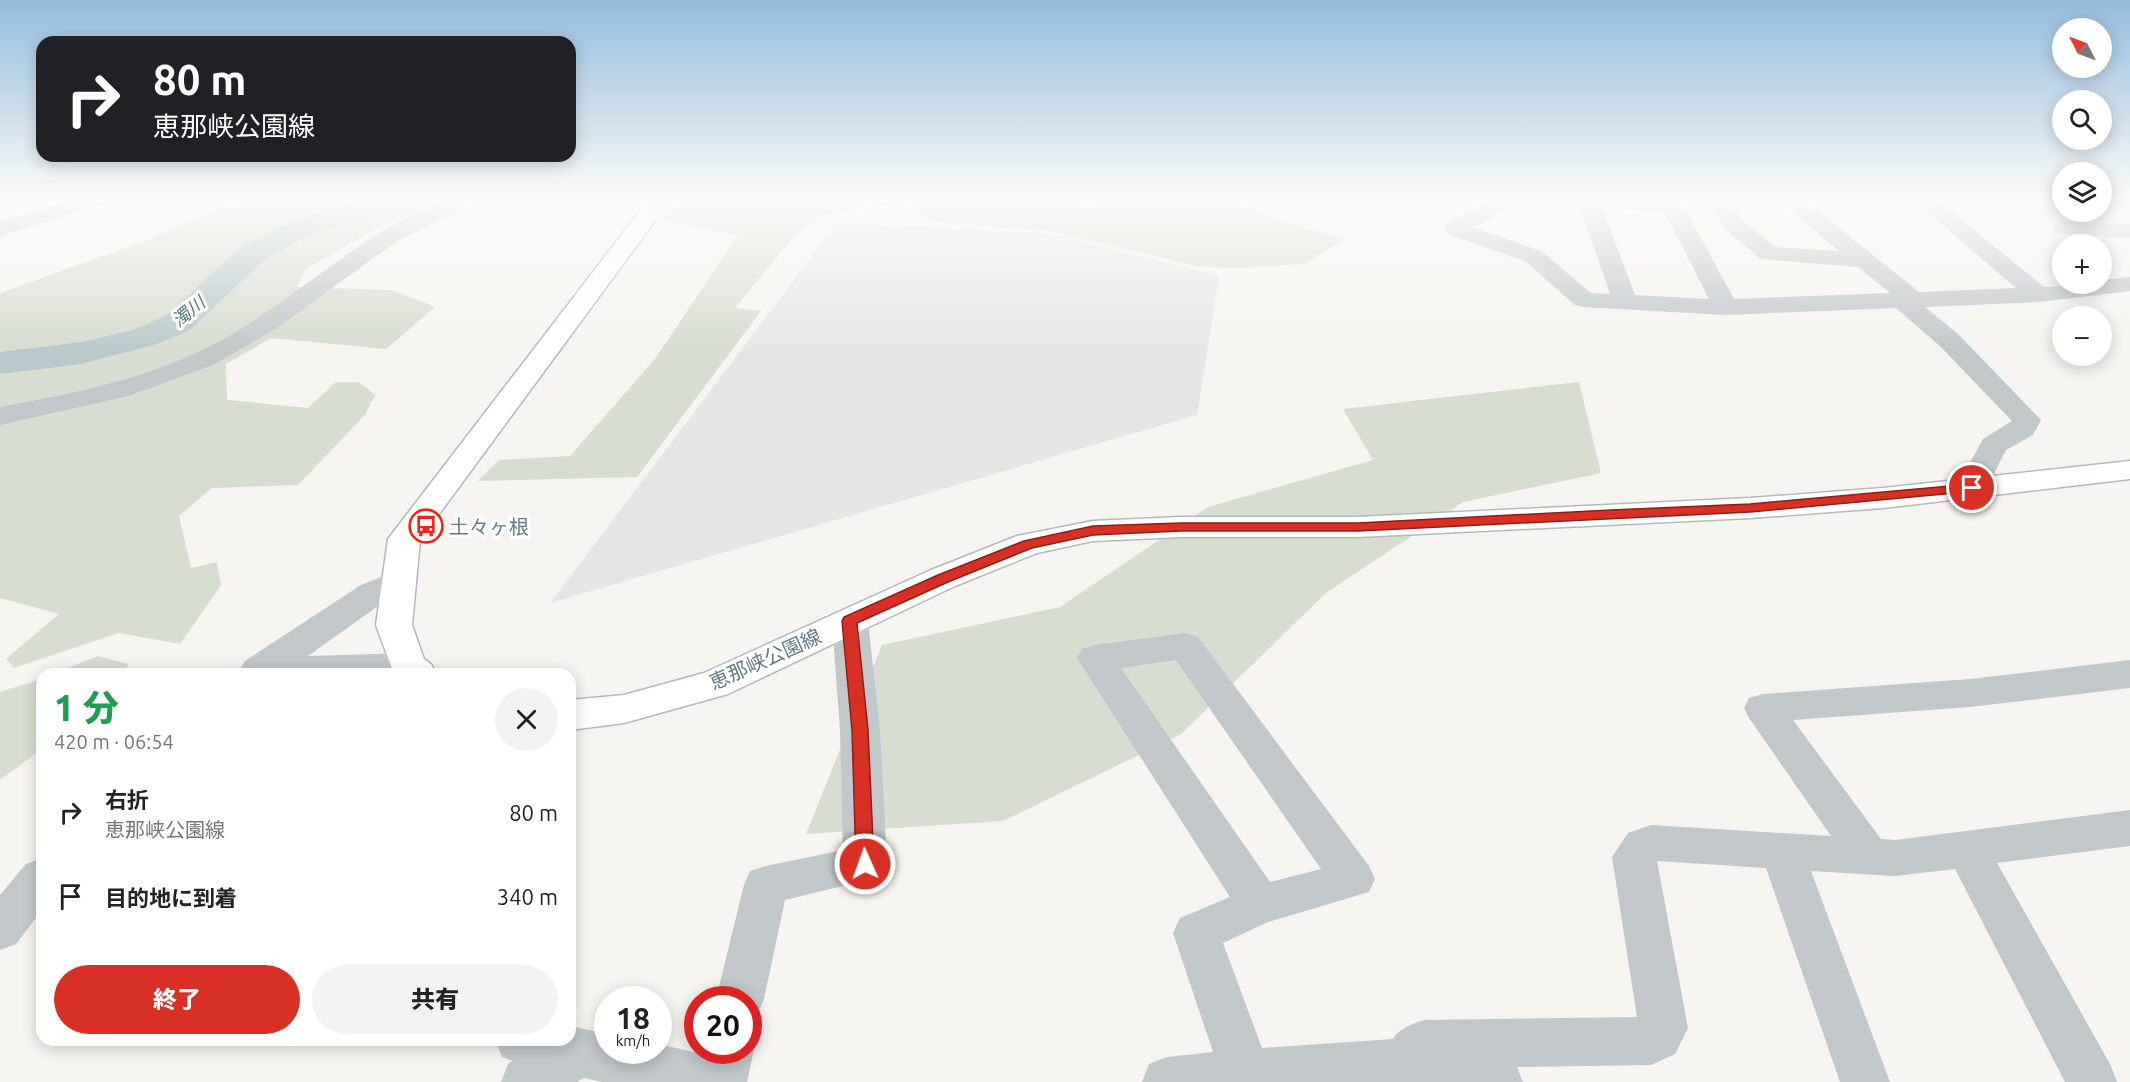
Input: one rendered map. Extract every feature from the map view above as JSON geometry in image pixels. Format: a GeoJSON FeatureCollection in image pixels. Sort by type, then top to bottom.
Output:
{"type":"FeatureCollection","features":[{"type":"Feature","properties":{"kind":"main road"},"geometry":{"type":"LineString","coordinates":[[412,668],[394,626],[404,539],[622,249]]}},
{"type":"Feature","properties":{"kind":"main road","name":"恵那峡公園線"},"geometry":{"type":"LineString","coordinates":[[576,714],[624,709],[715,684],[943,578],[1029,544],[1093,531],[1181,527],[1358,527],[1714,510],[1883,498],[2130,470]]}},
{"type":"Feature","properties":{"kind":"street"},"geometry":{"type":"LineString","coordinates":[[0,416],[114,391],[186,367],[230,346],[370,249]]}},
{"type":"Feature","properties":{"kind":"street"},"geometry":{"type":"LineString","coordinates":[[1514,249],[1533,256],[1584,300],[1626,303],[1726,306],[2039,295],[2130,284]]}},
{"type":"Feature","properties":{"kind":"street"},"geometry":{"type":"LineString","coordinates":[[1606,249],[1626,303]]}},
{"type":"Feature","properties":{"kind":"street"},"geometry":{"type":"LineString","coordinates":[[1696,249],[1726,306]]}},
{"type":"Feature","properties":{"kind":"street"},"geometry":{"type":"LineString","coordinates":[[1764,249],[1769,254],[1863,260]]}},
{"type":"Feature","properties":{"kind":"street"},"geometry":{"type":"LineString","coordinates":[[1850,249],[1907,299],[2027,420],[2024,429],[1994,445],[1972,488]]}},
{"type":"Feature","properties":{"kind":"street"},"geometry":{"type":"LineString","coordinates":[[1984,249],[2039,295]]}},
{"type":"Feature","properties":{"kind":"street"},"geometry":{"type":"LineString","coordinates":[[262,668],[373,593],[398,581]]}},
{"type":"Feature","properties":{"kind":"street"},"geometry":{"type":"LineString","coordinates":[[743,986],[766,885],[865,864],[860,730],[850,621]]}},
{"type":"Feature","properties":{"kind":"street"},"geometry":{"type":"LineString","coordinates":[[1241,1078],[1196,933],[1260,905],[1353,879],[1185,646],[1095,658],[1260,905]]}},
{"type":"Feature","properties":{"kind":"street"},"geometry":{"type":"LineString","coordinates":[[1870,856],[1763,708],[1970,693],[2130,674]]}},
{"type":"Feature","properties":{"kind":"street"},"geometry":{"type":"LineString","coordinates":[[1408,1064],[1413,1052],[1424,1044],[1651,1041],[1658,1037],[1663,1028],[1634,857],[1643,846],[1651,843],[1895,858],[2130,828]]}},
{"type":"Feature","properties":{"kind":"street"},"geometry":{"type":"LineString","coordinates":[[1967,849],[2092,1082]]}},
{"type":"Feature","properties":{"kind":"street"},"geometry":{"type":"LineString","coordinates":[[1782,852],[1865,1082]]}},
{"type":"Feature","properties":{"kind":"street"},"geometry":{"type":"LineString","coordinates":[[0,929],[36,884]]}},
{"type":"Feature","properties":{"kind":"street"},"geometry":{"type":"LineString","coordinates":[[548,1046],[720,1082],[725,1064]]}},
{"type":"Feature","properties":{"kind":"street"},"geometry":{"type":"LineString","coordinates":[[526,1082],[581,1053]]}},
{"type":"Feature","properties":{"kind":"street"},"geometry":{"type":"LineString","coordinates":[[1167,1082],[1408,1064],[1498,1082]]}},
{"type":"Feature","properties":{"kind":"shaded area"},"geometry":{"type":"Polygon","coordinates":[[[121,249],[340,249],[306,269],[297,287],[392,290],[435,307],[386,349],[271,338],[226,364],[227,400],[308,408],[336,382],[359,382],[375,395],[365,415],[298,485],[212,488],[179,516],[191,568],[217,562],[221,585],[180,644],[119,633],[14,668],[6,659],[59,614],[0,598],[0,293],[121,249]]]}},
{"type":"Feature","properties":{"kind":"shaded area"},"geometry":{"type":"Polygon","coordinates":[[[728,249],[783,249],[735,308],[761,311],[637,477],[478,481],[499,460],[570,456],[655,359],[728,249]]]}},
{"type":"Feature","properties":{"kind":"shaded area"},"geometry":{"type":"Polygon","coordinates":[[[817,249],[1114,249],[1219,276],[1197,415],[550,603],[817,249]]]}},
{"type":"Feature","properties":{"kind":"shaded area"},"geometry":{"type":"Polygon","coordinates":[[[1128,249],[1328,249],[1304,264],[1241,268],[1200,267],[1128,249]]]}},
{"type":"Feature","properties":{"kind":"shaded area"},"geometry":{"type":"Polygon","coordinates":[[[1579,382],[1601,473],[1463,502],[1326,593],[1180,735],[1003,821],[806,834],[882,645],[1060,607],[1208,507],[1373,460],[1343,409],[1579,382]]]}},
{"type":"Feature","properties":{"kind":"shaded area"},"geometry":{"type":"Polygon","coordinates":[[[98,656],[128,664],[127,668],[68,668],[98,656]]]}},
{"type":"Feature","properties":{"kind":"shaded area"},"geometry":{"type":"Polygon","coordinates":[[[36,681],[36,753],[0,780],[0,692],[36,681]]]}},
{"type":"Feature","properties":{"kind":"waterway","name":"濁川"},"geometry":{"type":"LineString","coordinates":[[0,363],[81,353],[145,337],[178,323],[252,254],[260,249]]}},
{"type":"Feature","properties":{"kind":"place","name":"土々ヶ根"},"geometry":{"type":"Point","coordinates":[426,526]}},
{"type":"Feature","properties":{"kind":"route"},"geometry":{"type":"LineString","coordinates":[[865,864],[860,730],[850,621],[943,578],[951,577],[1029,544],[1054,537],[1093,531],[1181,527],[1358,527],[1750,508],[1883,498],[1972,488]]}}]}
